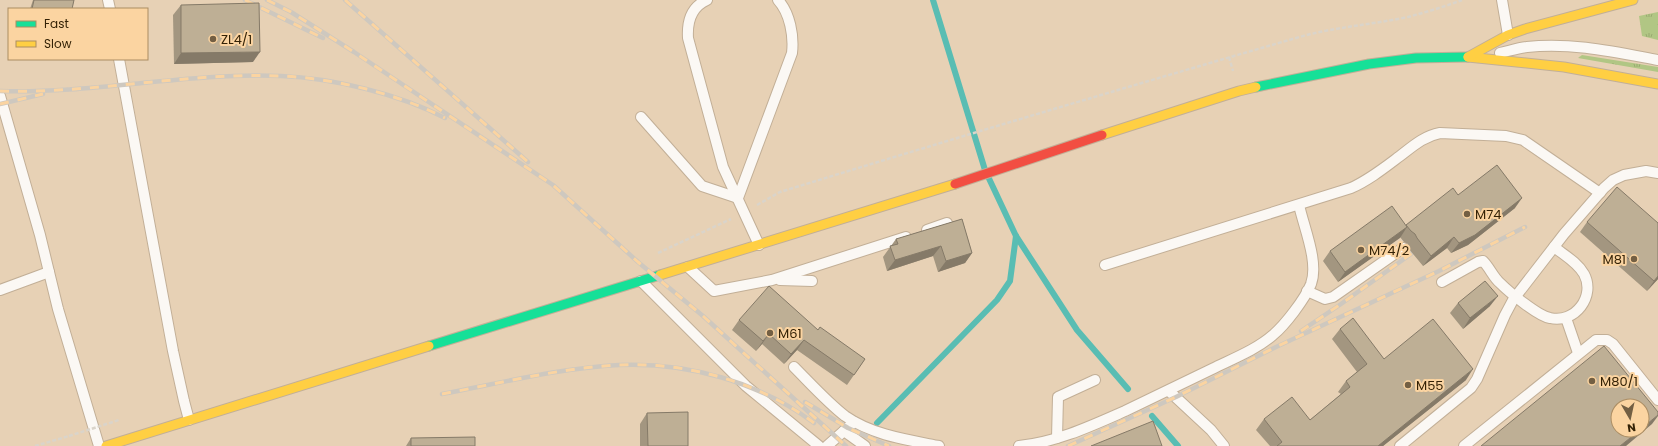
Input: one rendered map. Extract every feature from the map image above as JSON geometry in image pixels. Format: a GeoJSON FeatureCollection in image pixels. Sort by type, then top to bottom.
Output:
{"type":"FeatureCollection","features":[{"type":"Feature","properties":{"kind":"main road"},"geometry":{"type":"LineString","coordinates":[[1468,57],[1508,35],[1540,24],[1633,0]]}},
{"type":"Feature","properties":{"kind":"main road"},"geometry":{"type":"LineString","coordinates":[[106,446],[953,185],[1149,119],[1239,91],[1369,64],[1416,58],[1468,57],[1513,60],[1562,66],[1658,84]]}},
{"type":"Feature","properties":{"kind":"lane"},"geometry":{"type":"LineString","coordinates":[[707,0],[696,7],[691,14],[688,21],[688,38],[723,167],[759,245]]}},
{"type":"Feature","properties":{"kind":"lane"},"geometry":{"type":"LineString","coordinates":[[738,198],[792,53],[792,34],[784,9],[778,0]]}},
{"type":"Feature","properties":{"kind":"lane"},"geometry":{"type":"LineString","coordinates":[[1502,0],[1508,35]]}},
{"type":"Feature","properties":{"kind":"lane"},"geometry":{"type":"LineString","coordinates":[[1468,57],[1527,47],[1548,46],[1596,48],[1658,60]]}},
{"type":"Feature","properties":{"kind":"lane"},"geometry":{"type":"LineString","coordinates":[[119,60],[173,351],[190,420]]}},
{"type":"Feature","properties":{"kind":"lane"},"geometry":{"type":"LineString","coordinates":[[0,96],[40,235],[58,309],[99,446]]}},
{"type":"Feature","properties":{"kind":"lane"},"geometry":{"type":"LineString","coordinates":[[641,117],[702,186],[738,198]]}},
{"type":"Feature","properties":{"kind":"lane"},"geometry":{"type":"LineString","coordinates":[[1105,266],[1351,188],[1360,184],[1421,140],[1440,133],[1506,136],[1523,140],[1600,193]]}},
{"type":"Feature","properties":{"kind":"lane"},"geometry":{"type":"LineString","coordinates":[[1400,446],[1471,388],[1477,379],[1505,315],[1516,296],[1554,247],[1600,193],[1613,180],[1624,175],[1646,171],[1658,173]]}},
{"type":"Feature","properties":{"kind":"lane"},"geometry":{"type":"LineString","coordinates":[[1019,446],[1033,445],[1089,427],[1168,390],[1252,348],[1272,336],[1287,320],[1307,291],[1313,276],[1314,266],[1298,205]]}},
{"type":"Feature","properties":{"kind":"lane"},"geometry":{"type":"LineString","coordinates":[[688,267],[714,291],[772,280],[947,223]]}},
{"type":"Feature","properties":{"kind":"lane"},"geometry":{"type":"LineString","coordinates":[[1442,282],[1478,262],[1483,262],[1500,283],[1543,316],[1550,319],[1566,318],[1573,315],[1584,304],[1587,297],[1587,282],[1580,268],[1554,247]]}},
{"type":"Feature","properties":{"kind":"lane"},"geometry":{"type":"LineString","coordinates":[[1307,291],[1325,299],[1333,297],[1403,248]]}},
{"type":"Feature","properties":{"kind":"lane"},"geometry":{"type":"LineString","coordinates":[[0,290],[49,272]]}},
{"type":"Feature","properties":{"kind":"lane"},"geometry":{"type":"LineString","coordinates":[[772,280],[812,281]]}},
{"type":"Feature","properties":{"kind":"lane"},"geometry":{"type":"LineString","coordinates":[[641,281],[746,386],[819,446]]}},
{"type":"Feature","properties":{"kind":"lane"},"geometry":{"type":"LineString","coordinates":[[1566,318],[1578,353]]}},
{"type":"Feature","properties":{"kind":"lane"},"geometry":{"type":"LineString","coordinates":[[1464,446],[1596,340],[1607,340],[1618,349],[1658,400]]}},
{"type":"Feature","properties":{"kind":"lane"},"geometry":{"type":"LineString","coordinates":[[794,367],[839,411],[854,422],[888,436],[939,446]]}},
{"type":"Feature","properties":{"kind":"lane"},"geometry":{"type":"LineString","coordinates":[[1057,438],[1058,397],[1095,380]]}},
{"type":"Feature","properties":{"kind":"lane"},"geometry":{"type":"LineString","coordinates":[[1168,390],[1211,430],[1224,446]]}},
{"type":"Feature","properties":{"kind":"lane"},"geometry":{"type":"LineString","coordinates":[[827,446],[854,422]]}},
{"type":"Feature","properties":{"kind":"lane"},"geometry":{"type":"LineString","coordinates":[[844,431],[865,446]]}},
{"type":"Feature","properties":{"kind":"path"},"geometry":{"type":"LineString","coordinates":[[652,255],[744,212],[780,192],[986,129],[1311,33],[1344,26],[1408,17],[1462,0]]}},
{"type":"Feature","properties":{"kind":"path"},"geometry":{"type":"LineString","coordinates":[[35,446],[126,418]]}},
{"type":"Feature","properties":{"kind":"green space"},"geometry":{"type":"Polygon","coordinates":[[[1658,12],[1658,40],[1642,36],[1639,16],[1658,12]]]}},
{"type":"Feature","properties":{"kind":"green space"},"geometry":{"type":"Polygon","coordinates":[[[1582,55],[1658,67],[1658,72],[1578,58],[1582,55]]]}},
{"type":"Feature","properties":{"kind":"building"},"geometry":{"type":"Polygon","coordinates":[[[34,0],[74,0],[72,8],[32,8],[34,0]]]}},
{"type":"Feature","properties":{"kind":"building","name":"ZL4/1"},"geometry":{"type":"Polygon","coordinates":[[[259,3],[260,52],[181,53],[181,5],[259,3]]]}},
{"type":"Feature","properties":{"kind":"building","name":"M74"},"geometry":{"type":"Polygon","coordinates":[[[1497,165],[1522,198],[1475,235],[1459,243],[1454,237],[1431,256],[1415,234],[1406,225],[1453,188],[1458,195],[1497,165]]]}},
{"type":"Feature","properties":{"kind":"building","name":"M81"},"geometry":{"type":"Polygon","coordinates":[[[1617,187],[1658,223],[1658,276],[1654,281],[1587,222],[1617,187]]]}},
{"type":"Feature","properties":{"kind":"building","name":"M74/2"},"geometry":{"type":"Polygon","coordinates":[[[1392,206],[1407,227],[1345,272],[1330,251],[1392,206]]]}},
{"type":"Feature","properties":{"kind":"building"},"geometry":{"type":"Polygon","coordinates":[[[962,219],[972,253],[946,261],[941,246],[895,260],[890,246],[898,244],[896,239],[962,219]]]}},
{"type":"Feature","properties":{"kind":"building"},"geometry":{"type":"Polygon","coordinates":[[[1485,281],[1498,296],[1470,318],[1458,303],[1485,281]]]}},
{"type":"Feature","properties":{"kind":"building"},"geometry":{"type":"Polygon","coordinates":[[[769,286],[818,330],[820,327],[865,359],[854,375],[804,340],[791,354],[769,334],[763,341],[739,320],[769,286]]]}},
{"type":"Feature","properties":{"kind":"building","name":"M55"},"geometry":{"type":"Polygon","coordinates":[[[1353,318],[1384,359],[1433,319],[1473,369],[1378,446],[1277,446],[1282,442],[1264,419],[1292,397],[1310,420],[1350,387],[1346,381],[1367,364],[1340,329],[1353,318]]]}},
{"type":"Feature","properties":{"kind":"building","name":"M80/1"},"geometry":{"type":"Polygon","coordinates":[[[1604,346],[1647,398],[1610,398],[1610,438],[1630,438],[1620,446],[1481,446],[1604,346]]]}},
{"type":"Feature","properties":{"kind":"building","name":"M80/1"},"geometry":{"type":"Polygon","coordinates":[[[1650,402],[1658,412],[1658,415],[1650,422],[1650,402]]]}},
{"type":"Feature","properties":{"kind":"building"},"geometry":{"type":"Polygon","coordinates":[[[688,412],[688,446],[648,446],[647,413],[688,412]]]}},
{"type":"Feature","properties":{"kind":"building"},"geometry":{"type":"Polygon","coordinates":[[[1153,421],[1162,446],[1091,446],[1153,421]]]}},
{"type":"Feature","properties":{"kind":"building"},"geometry":{"type":"Polygon","coordinates":[[[475,437],[475,446],[411,446],[411,438],[475,437]]]}},
{"type":"Feature","properties":{"kind":"waterway"},"geometry":{"type":"LineString","coordinates":[[933,0],[985,170],[1016,236],[1077,330],[1128,389]]}},
{"type":"Feature","properties":{"kind":"waterway"},"geometry":{"type":"LineString","coordinates":[[877,423],[997,300],[1010,281],[1016,236]]}},
{"type":"Feature","properties":{"kind":"waterway"},"geometry":{"type":"LineString","coordinates":[[1152,416],[1178,446]]}},
{"type":"Feature","properties":{"kind":"railway"},"geometry":{"type":"LineString","coordinates":[[245,0],[323,38]]}},
{"type":"Feature","properties":{"kind":"railway"},"geometry":{"type":"LineString","coordinates":[[267,0],[291,12],[354,52],[553,185],[638,262],[703,316],[846,446]]}},
{"type":"Feature","properties":{"kind":"railway"},"geometry":{"type":"LineString","coordinates":[[345,0],[528,162]]}},
{"type":"Feature","properties":{"kind":"railway"},"geometry":{"type":"LineString","coordinates":[[0,91],[35,91],[105,87],[211,77],[301,77],[344,84],[387,95],[427,109],[445,118]]}},
{"type":"Feature","properties":{"kind":"railway"},"geometry":{"type":"LineString","coordinates":[[0,104],[43,94]]}},
{"type":"Feature","properties":{"kind":"railway"},"geometry":{"type":"LineString","coordinates":[[1068,446],[1176,397],[1276,347],[1439,271],[1525,227]]}},
{"type":"Feature","properties":{"kind":"railway"},"geometry":{"type":"LineString","coordinates":[[1301,331],[1422,246]]}},
{"type":"Feature","properties":{"kind":"railway"},"geometry":{"type":"LineString","coordinates":[[442,394],[530,376],[575,369],[619,365],[671,367],[697,371],[746,386],[770,396],[814,423]]}},
{"type":"Feature","properties":{"kind":"railway"},"geometry":{"type":"LineString","coordinates":[[805,402],[848,428],[889,446]]}},
{"type":"Feature","properties":{"kind":"traffic: fast"},"geometry":{"type":"LineString","coordinates":[[1256,87],[1369,64],[1416,58],[1468,57]]}},
{"type":"Feature","properties":{"kind":"traffic: fast"},"geometry":{"type":"LineString","coordinates":[[429,346],[660,275]]}},
{"type":"Feature","properties":{"kind":"traffic: slow"},"geometry":{"type":"LineString","coordinates":[[1468,57],[1508,35],[1525,29],[1633,0]]}},
{"type":"Feature","properties":{"kind":"traffic: slow"},"geometry":{"type":"LineString","coordinates":[[1468,57],[1564,67],[1658,84]]}},
{"type":"Feature","properties":{"kind":"traffic: slow"},"geometry":{"type":"LineString","coordinates":[[1102,135],[1239,91],[1256,87]]}},
{"type":"Feature","properties":{"kind":"traffic: slow"},"geometry":{"type":"LineString","coordinates":[[660,275],[955,184]]}},
{"type":"Feature","properties":{"kind":"traffic: slow"},"geometry":{"type":"LineString","coordinates":[[106,446],[429,346]]}},
{"type":"Feature","properties":{"kind":"traffic: jam"},"geometry":{"type":"LineString","coordinates":[[955,184],[1102,135]]}},
{"type":"Feature","properties":{"kind":"place","name":"ZL4/1"},"geometry":{"type":"Point","coordinates":[213,39]}},
{"type":"Feature","properties":{"kind":"place","name":"M74"},"geometry":{"type":"Point","coordinates":[1467,214]}},
{"type":"Feature","properties":{"kind":"place","name":"M74/2"},"geometry":{"type":"Point","coordinates":[1361,250]}},
{"type":"Feature","properties":{"kind":"place","name":"M81"},"geometry":{"type":"Point","coordinates":[1634,259]}},
{"type":"Feature","properties":{"kind":"place","name":"M61"},"geometry":{"type":"Point","coordinates":[770,333]}},
{"type":"Feature","properties":{"kind":"place","name":"M80/1"},"geometry":{"type":"Point","coordinates":[1592,381]}},
{"type":"Feature","properties":{"kind":"place","name":"M55"},"geometry":{"type":"Point","coordinates":[1408,385]}}]}
